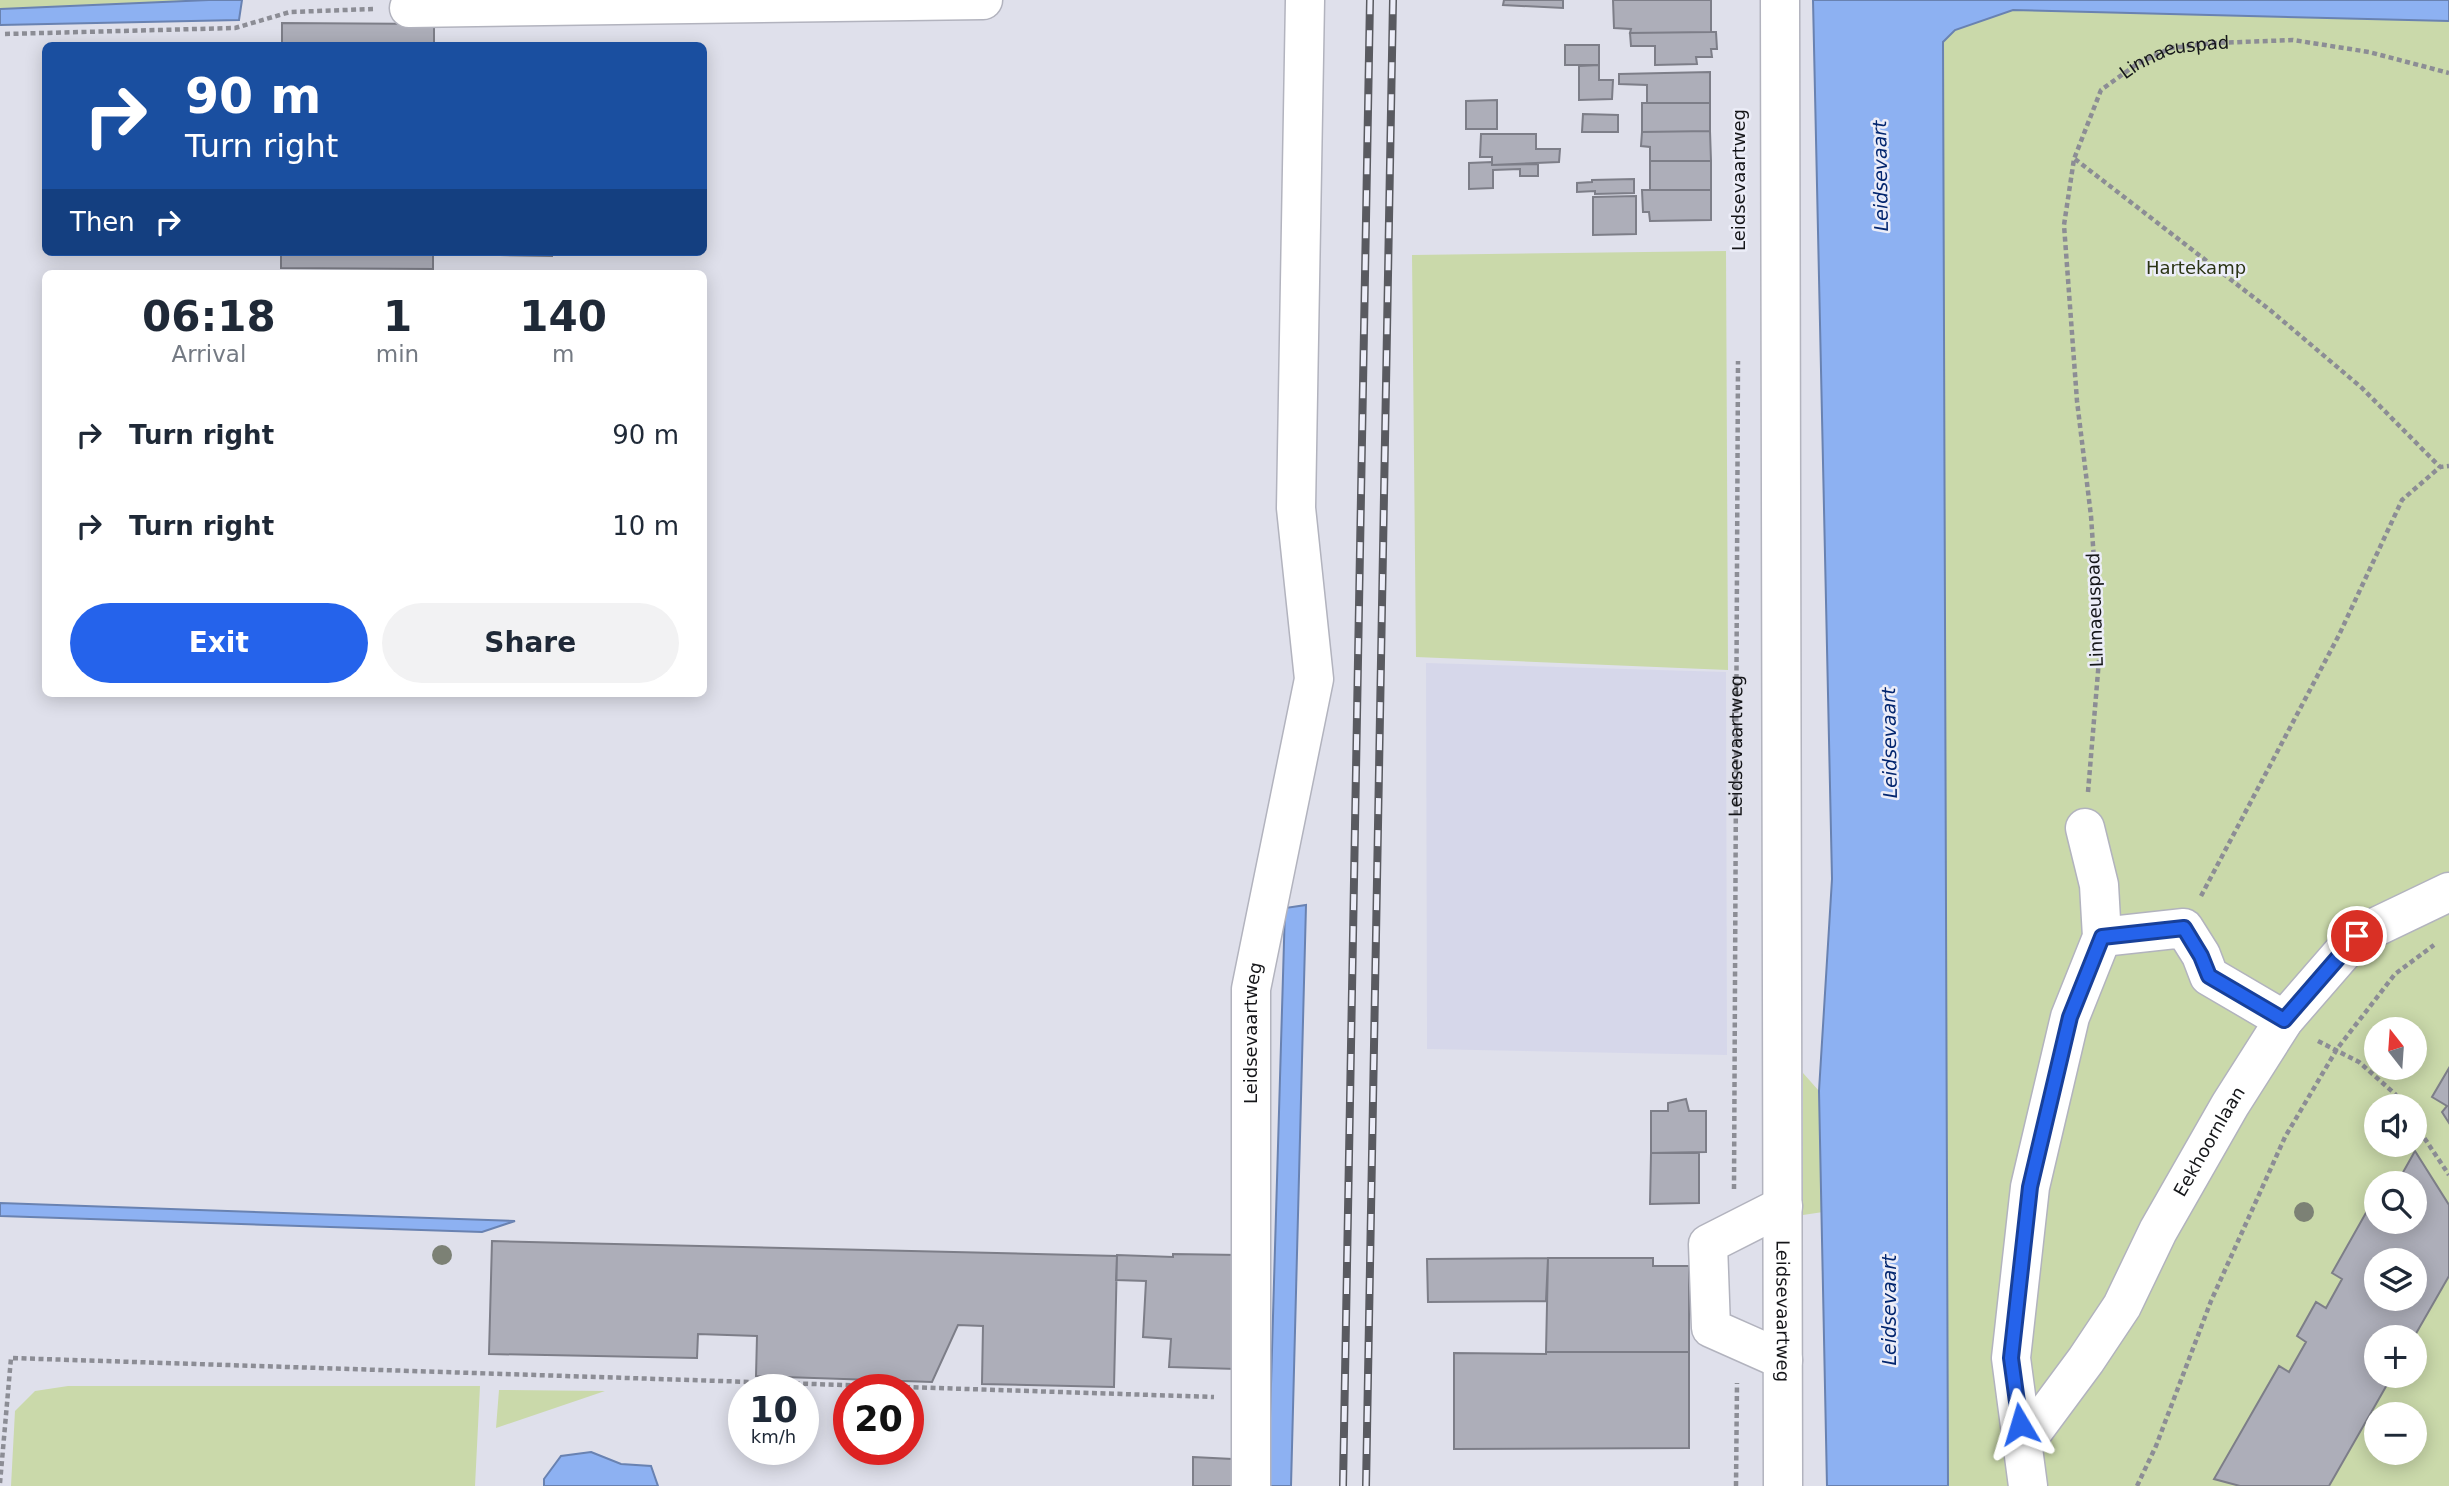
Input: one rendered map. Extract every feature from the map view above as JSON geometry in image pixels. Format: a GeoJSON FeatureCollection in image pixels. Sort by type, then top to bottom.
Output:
{"type":"FeatureCollection","features":[{"type":"Feature","properties":{"kind":"street"},"geometry":{"type":"LineString","coordinates":[[409,8],[983,0]]}},
{"type":"Feature","properties":{"kind":"street","name":"Leidsevaartweg"},"geometry":{"type":"LineString","coordinates":[[1251,1486],[1251,989],[1314,679],[1296,508],[1306,0]]}},
{"type":"Feature","properties":{"kind":"street","name":"Leidsevaartweg"},"geometry":{"type":"LineString","coordinates":[[1780,0],[1783,1486]]}},
{"type":"Feature","properties":{"kind":"street"},"geometry":{"type":"LineString","coordinates":[[2028,1486],[2011,1358],[2030,1187],[2070,1017],[2102,937],[2099,886],[2085,828]]}},
{"type":"Feature","properties":{"kind":"street","name":"Eekhoornlaan"},"geometry":{"type":"LineString","coordinates":[[2023,1445],[2122,1306],[2158,1231],[2230,1105],[2284,1020],[2357,936],[2449,892]]}},
{"type":"Feature","properties":{"kind":"street"},"geometry":{"type":"LineString","coordinates":[[2102,937],[2184,928],[2201,956],[2209,976],[2284,1020]]}},
{"type":"Feature","properties":{"kind":"street"},"geometry":{"type":"LineString","coordinates":[[1783,1206],[1708,1244],[1711,1328],[1783,1360]]}},
{"type":"Feature","properties":{"kind":"path"},"geometry":{"type":"LineString","coordinates":[[5,34],[235,28],[290,12],[409,8]]}},
{"type":"Feature","properties":{"kind":"path","name":"Linnaeuspad"},"geometry":{"type":"LineString","coordinates":[[2085,828],[2100,648],[2091,516],[2077,401],[2064,225],[2074,159],[2101,90],[2137,64],[2171,48],[2215,43],[2293,40],[2369,52],[2449,73]]}},
{"type":"Feature","properties":{"kind":"path"},"geometry":{"type":"LineString","coordinates":[[2074,159],[2280,318],[2362,388],[2440,467]]}},
{"type":"Feature","properties":{"kind":"path","name":"Leidsevaartweg"},"geometry":{"type":"LineString","coordinates":[[1738,349],[1732,1186],[1746,1224]]}},
{"type":"Feature","properties":{"kind":"path"},"geometry":{"type":"LineString","coordinates":[[2184,928],[2339,635],[2402,500],[2440,467],[2449,466]]}},
{"type":"Feature","properties":{"kind":"path"},"geometry":{"type":"LineString","coordinates":[[2137,1486],[2156,1446],[2211,1301],[2285,1136],[2337,1049],[2395,974],[2438,943]]}},
{"type":"Feature","properties":{"kind":"path"},"geometry":{"type":"LineString","coordinates":[[2284,1020],[2359,1062],[2395,1094]]}},
{"type":"Feature","properties":{"kind":"path"},"geometry":{"type":"LineString","coordinates":[[2427,1142],[2449,1175]]}},
{"type":"Feature","properties":{"kind":"path","name":"Leidsevaartweg"},"geometry":{"type":"LineString","coordinates":[[1736,1486],[1737,1379],[1749,1345]]}},
{"type":"Feature","properties":{"kind":"path"},"geometry":{"type":"LineString","coordinates":[[0,1483],[11,1358],[1252,1399]]}},
{"type":"Feature","properties":{"kind":"shaded area"},"geometry":{"type":"Polygon","coordinates":[[[1426,663],[1726,672],[1727,1055],[1427,1049],[1426,663]]]}},
{"type":"Feature","properties":{"kind":"green space"},"geometry":{"type":"Polygon","coordinates":[[[0,0],[221,0],[0,9],[0,0]]]}},
{"type":"Feature","properties":{"kind":"green space","name":"Hartekamp"},"geometry":{"type":"Polygon","coordinates":[[[2013,10],[2449,16],[2449,1486],[1948,1486],[1943,42],[1954,30],[2013,10]]]}},
{"type":"Feature","properties":{"kind":"green space"},"geometry":{"type":"Polygon","coordinates":[[[1726,251],[1728,670],[1416,657],[1412,255],[1726,251]]]}},
{"type":"Feature","properties":{"kind":"green space"},"geometry":{"type":"Polygon","coordinates":[[[1803,1073],[1819,1091],[1823,1212],[1803,1215],[1803,1073]]]}},
{"type":"Feature","properties":{"kind":"green space"},"geometry":{"type":"Polygon","coordinates":[[[68,1386],[480,1386],[475,1486],[11,1486],[15,1411],[35,1391],[68,1386]]]}},
{"type":"Feature","properties":{"kind":"green space"},"geometry":{"type":"Polygon","coordinates":[[[499,1390],[605,1391],[496,1428],[499,1390]]]}},
{"type":"Feature","properties":{"kind":"water"},"geometry":{"type":"Polygon","coordinates":[[[242,0],[239,20],[0,25],[0,9],[242,0]]]}},
{"type":"Feature","properties":{"kind":"water","name":"Leidsevaart"},"geometry":{"type":"Polygon","coordinates":[[[1813,0],[2449,0],[2449,21],[2013,10],[1955,30],[1943,42],[1948,1486],[1827,1486],[1819,1091],[1832,879],[1813,0]]]}},
{"type":"Feature","properties":{"kind":"water"},"geometry":{"type":"Polygon","coordinates":[[[1306,905],[1291,1486],[1268,1486],[1285,908],[1306,905]]]}},
{"type":"Feature","properties":{"kind":"water"},"geometry":{"type":"Polygon","coordinates":[[[0,1203],[515,1221],[482,1232],[0,1216],[0,1203]]]}},
{"type":"Feature","properties":{"kind":"water"},"geometry":{"type":"Polygon","coordinates":[[[591,1452],[621,1464],[651,1466],[658,1486],[544,1486],[544,1479],[561,1456],[591,1452]]]}},
{"type":"Feature","properties":{"kind":"building"},"geometry":{"type":"Polygon","coordinates":[[[1504,0],[1563,0],[1563,8],[1503,5],[1504,0]]]}},
{"type":"Feature","properties":{"kind":"building"},"geometry":{"type":"Polygon","coordinates":[[[1613,0],[1711,0],[1711,32],[1630,33],[1631,29],[1614,28],[1613,0]]]}},
{"type":"Feature","properties":{"kind":"building"},"geometry":{"type":"Polygon","coordinates":[[[282,23],[434,24],[434,42],[282,42],[282,23]]]}},
{"type":"Feature","properties":{"kind":"building"},"geometry":{"type":"Polygon","coordinates":[[[1716,32],[1717,49],[1711,49],[1712,57],[1696,57],[1697,64],[1655,65],[1655,46],[1631,46],[1630,33],[1716,32]]]}},
{"type":"Feature","properties":{"kind":"building"},"geometry":{"type":"Polygon","coordinates":[[[1565,45],[1599,45],[1599,65],[1565,65],[1565,45]]]}},
{"type":"Feature","properties":{"kind":"building"},"geometry":{"type":"Polygon","coordinates":[[[1599,65],[1599,80],[1613,80],[1612,99],[1579,100],[1579,66],[1599,65]]]}},
{"type":"Feature","properties":{"kind":"building"},"geometry":{"type":"Polygon","coordinates":[[[1710,72],[1710,103],[1647,103],[1647,85],[1619,84],[1619,74],[1710,72]]]}},
{"type":"Feature","properties":{"kind":"building"},"geometry":{"type":"Polygon","coordinates":[[[1497,100],[1497,129],[1466,129],[1466,101],[1497,100]]]}},
{"type":"Feature","properties":{"kind":"building"},"geometry":{"type":"Polygon","coordinates":[[[1642,103],[1710,103],[1710,131],[1642,132],[1642,103]]]}},
{"type":"Feature","properties":{"kind":"building"},"geometry":{"type":"Polygon","coordinates":[[[1583,114],[1618,115],[1618,132],[1582,132],[1583,114]]]}},
{"type":"Feature","properties":{"kind":"building"},"geometry":{"type":"Polygon","coordinates":[[[1710,131],[1711,161],[1650,161],[1650,147],[1641,146],[1642,132],[1710,131]]]}},
{"type":"Feature","properties":{"kind":"building"},"geometry":{"type":"Polygon","coordinates":[[[1481,134],[1536,134],[1536,149],[1560,149],[1559,162],[1492,165],[1492,157],[1480,157],[1481,134]]]}},
{"type":"Feature","properties":{"kind":"building"},"geometry":{"type":"Polygon","coordinates":[[[1650,161],[1711,161],[1711,190],[1650,190],[1650,161]]]}},
{"type":"Feature","properties":{"kind":"building"},"geometry":{"type":"Polygon","coordinates":[[[1492,162],[1492,165],[1538,164],[1538,176],[1520,176],[1520,169],[1493,170],[1493,188],[1469,189],[1469,163],[1492,162]]]}},
{"type":"Feature","properties":{"kind":"building"},"geometry":{"type":"Polygon","coordinates":[[[1634,179],[1634,193],[1577,192],[1577,183],[1634,179]]]}},
{"type":"Feature","properties":{"kind":"building"},"geometry":{"type":"Polygon","coordinates":[[[1642,190],[1711,190],[1711,220],[1650,221],[1649,212],[1643,212],[1642,190]]]}},
{"type":"Feature","properties":{"kind":"building"},"geometry":{"type":"Polygon","coordinates":[[[1636,196],[1636,234],[1593,235],[1593,197],[1636,196]]]}},
{"type":"Feature","properties":{"kind":"building"},"geometry":{"type":"Polygon","coordinates":[[[281,256],[433,256],[433,269],[281,268],[281,256]]]}},
{"type":"Feature","properties":{"kind":"building"},"geometry":{"type":"Polygon","coordinates":[[[2449,1068],[2449,1123],[2442,1112],[2447,1106],[2432,1097],[2449,1068]]]}},
{"type":"Feature","properties":{"kind":"building"},"geometry":{"type":"Polygon","coordinates":[[[1686,1099],[1689,1111],[1706,1111],[1706,1152],[1651,1153],[1651,1111],[1668,1111],[1668,1103],[1686,1099]]]}},
{"type":"Feature","properties":{"kind":"building"},"geometry":{"type":"Polygon","coordinates":[[[1651,1153],[1699,1153],[1699,1203],[1650,1204],[1651,1153]]]}},
{"type":"Feature","properties":{"kind":"building"},"geometry":{"type":"Polygon","coordinates":[[[2412,1157],[2419,1157],[2449,1205],[2449,1276],[2421,1325],[2364,1325],[2364,1388],[2385,1388],[2377,1402],[2364,1402],[2364,1425],[2329,1486],[2240,1486],[2214,1479],[2279,1366],[2289,1372],[2306,1342],[2297,1336],[2316,1302],[2326,1308],[2342,1279],[2332,1273],[2364,1216],[2364,1234],[2427,1234],[2427,1171],[2404,1171],[2412,1157]]]}},
{"type":"Feature","properties":{"kind":"building"},"geometry":{"type":"Polygon","coordinates":[[[492,1241],[1117,1256],[1114,1387],[982,1384],[983,1326],[958,1325],[932,1382],[924,1382],[924,1374],[833,1374],[833,1379],[819,1378],[819,1374],[756,1374],[757,1336],[698,1334],[697,1358],[489,1354],[492,1241]]]}},
{"type":"Feature","properties":{"kind":"building"},"geometry":{"type":"Polygon","coordinates":[[[1173,1254],[1239,1255],[1236,1369],[1169,1367],[1171,1339],[1143,1337],[1146,1281],[1116,1280],[1117,1255],[1173,1257],[1173,1254]]]}},
{"type":"Feature","properties":{"kind":"building"},"geometry":{"type":"Polygon","coordinates":[[[1548,1258],[1653,1258],[1653,1266],[1689,1266],[1689,1352],[1546,1352],[1548,1258]]]}},
{"type":"Feature","properties":{"kind":"building"},"geometry":{"type":"Polygon","coordinates":[[[1548,1258],[1546,1301],[1428,1302],[1427,1259],[1548,1258]]]}},
{"type":"Feature","properties":{"kind":"building"},"geometry":{"type":"Polygon","coordinates":[[[1689,1352],[1689,1448],[1454,1449],[1454,1353],[1689,1352]]]}},
{"type":"Feature","properties":{"kind":"building"},"geometry":{"type":"Polygon","coordinates":[[[1193,1457],[1232,1459],[1232,1486],[1193,1486],[1193,1457]]]}},
{"type":"Feature","properties":{"kind":"railway"},"geometry":{"type":"LineString","coordinates":[[1343,1486],[1370,0]]}},
{"type":"Feature","properties":{"kind":"railway"},"geometry":{"type":"LineString","coordinates":[[1366,1486],[1393,0]]}},
{"type":"Feature","properties":{"kind":"route"},"geometry":{"type":"LineString","coordinates":[[2020,1424],[2011,1358],[2030,1187],[2070,1017],[2102,937],[2184,928],[2201,956],[2209,976],[2284,1020],[2357,936]]}}]}
